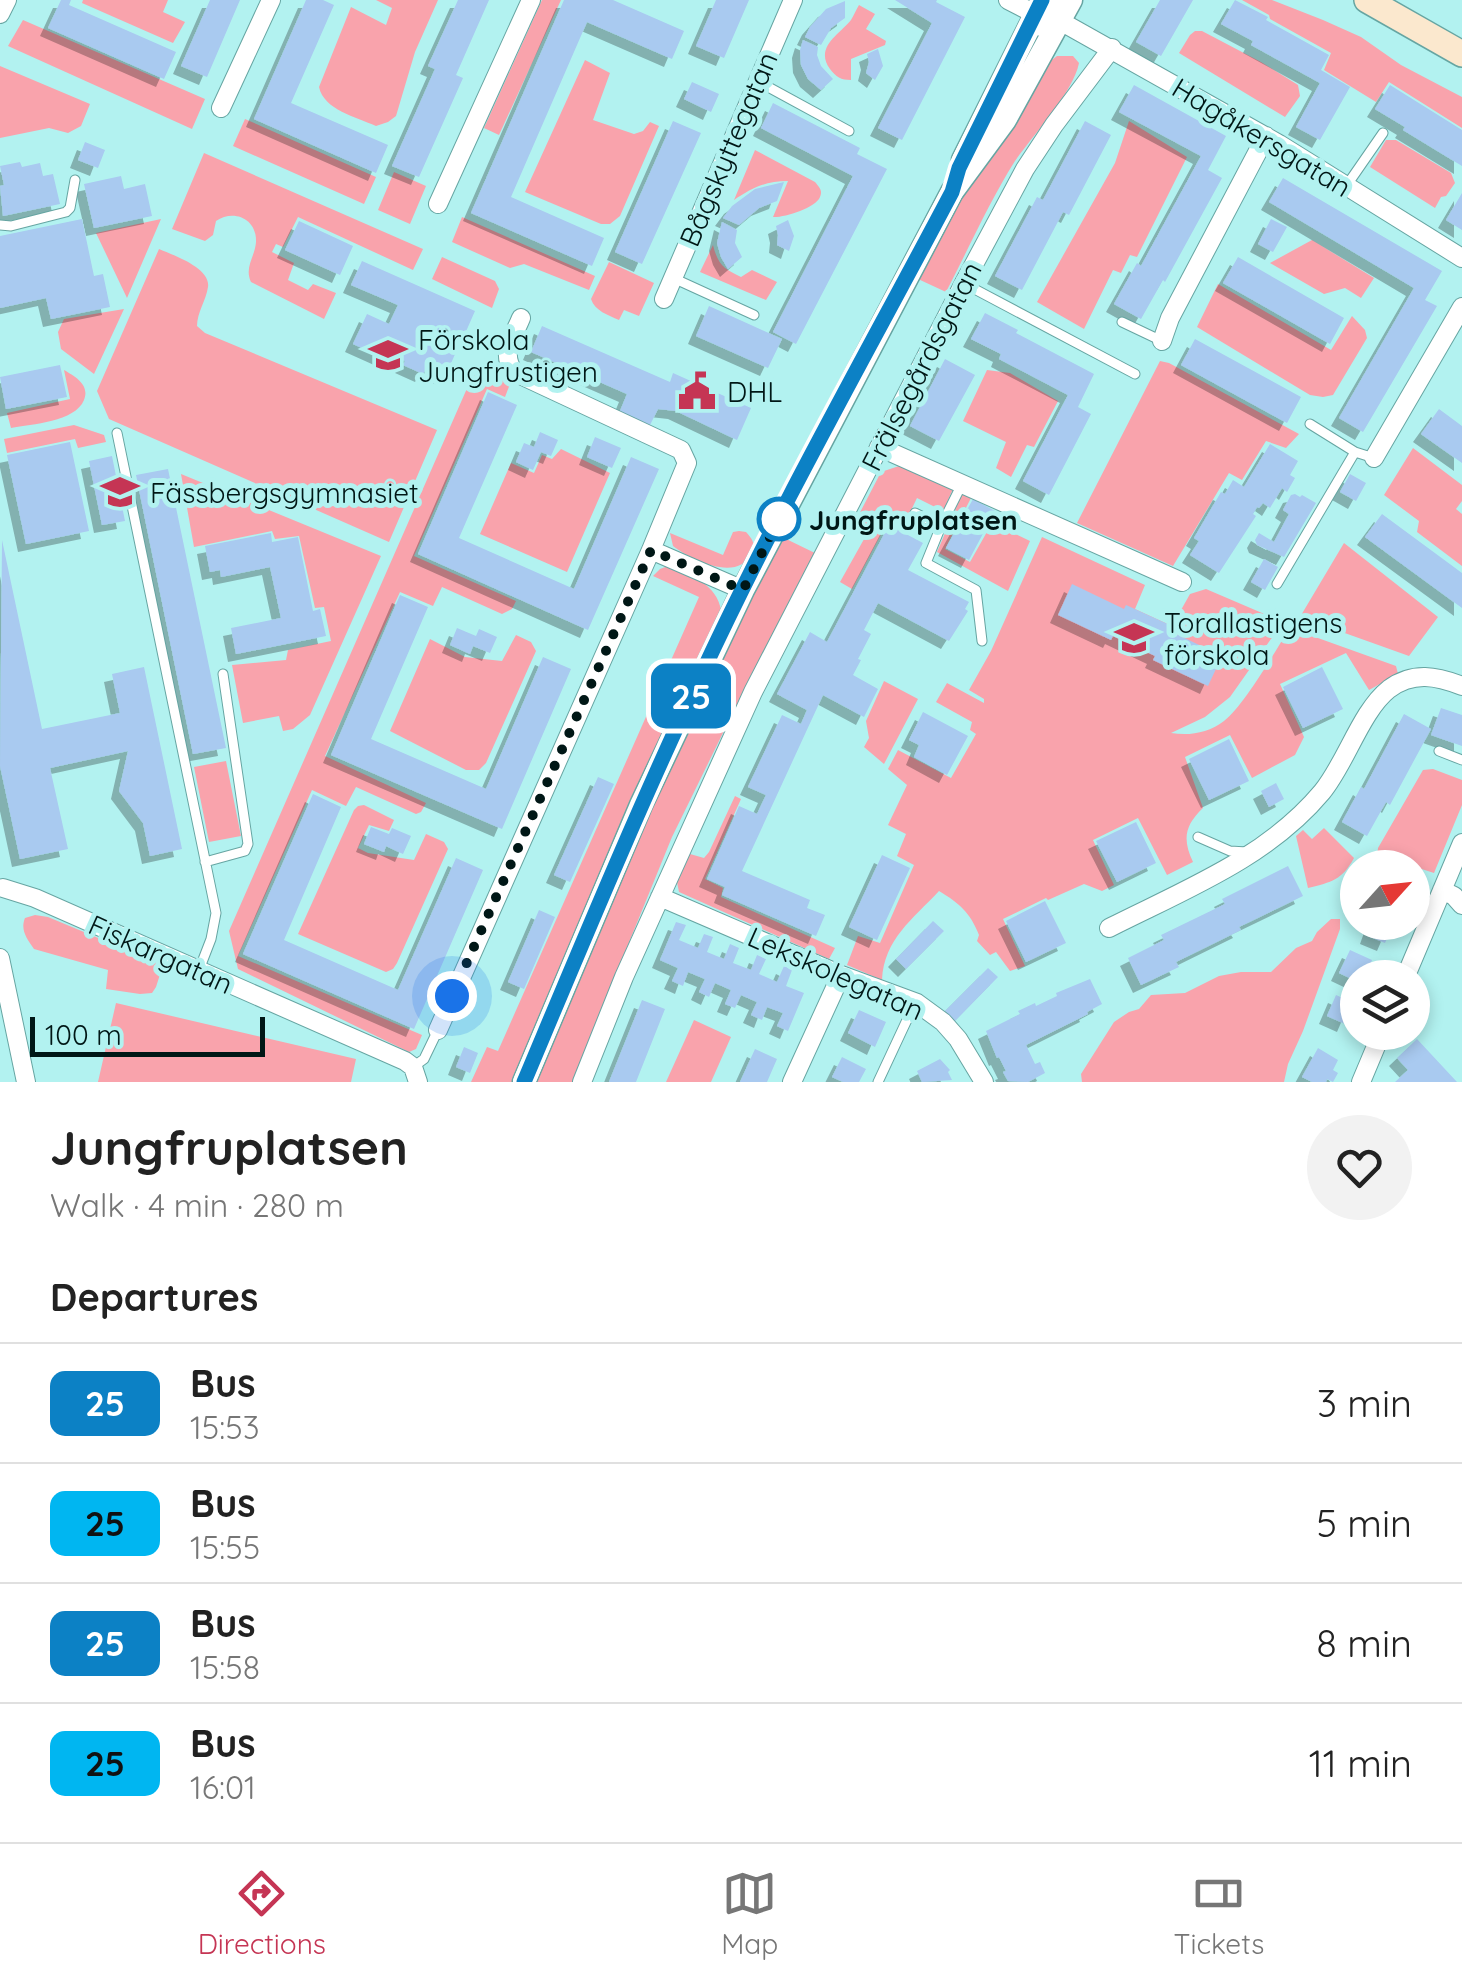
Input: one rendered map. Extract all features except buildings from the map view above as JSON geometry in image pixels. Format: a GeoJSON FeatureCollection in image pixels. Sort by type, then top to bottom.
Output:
{"type":"FeatureCollection","features":[{"type":"Feature","properties":{"kind":"main road"},"geometry":{"type":"LineString","coordinates":[[1367,0],[1462,54]]}},
{"type":"Feature","properties":{"kind":"street"},"geometry":{"type":"LineString","coordinates":[[0,14],[6,0]]}},
{"type":"Feature","properties":{"kind":"street"},"geometry":{"type":"LineString","coordinates":[[221,108],[271,0]]}},
{"type":"Feature","properties":{"kind":"street"},"geometry":{"type":"LineString","coordinates":[[438,204],[531,0]]}},
{"type":"Feature","properties":{"kind":"street","name":"Bågskyttegatan"},"geometry":{"type":"LineString","coordinates":[[664,298],[793,0]]}},
{"type":"Feature","properties":{"kind":"street"},"geometry":{"type":"LineString","coordinates":[[952,192],[959,168],[1039,7],[1008,0]]}},
{"type":"Feature","properties":{"kind":"street"},"geometry":{"type":"LineString","coordinates":[[524,1082],[641,805],[743,590],[952,192],[1005,120],[1063,7]]}},
{"type":"Feature","properties":{"kind":"street","name":"Hagåkersgatan"},"geometry":{"type":"LineString","coordinates":[[1063,7],[1112,48],[1266,136],[1462,258]]}},
{"type":"Feature","properties":{"kind":"street","name":"Frälsegårdsgatan"},"geometry":{"type":"LineString","coordinates":[[582,1082],[624,976],[753,692],[1025,169],[1112,48]]}},
{"type":"Feature","properties":{"kind":"street"},"geometry":{"type":"LineString","coordinates":[[1162,342],[1170,318],[1266,136]]}},
{"type":"Feature","properties":{"kind":"street"},"geometry":{"type":"LineString","coordinates":[[1374,458],[1462,307]]}},
{"type":"Feature","properties":{"kind":"street"},"geometry":{"type":"LineString","coordinates":[[438,1030],[687,462],[681,450],[514,372],[506,359],[521,318]]}},
{"type":"Feature","properties":{"kind":"street"},"geometry":{"type":"LineString","coordinates":[[879,447],[1182,582]]}},
{"type":"Feature","properties":{"kind":"street"},"geometry":{"type":"LineString","coordinates":[[651,550],[743,590]]}},
{"type":"Feature","properties":{"kind":"street"},"geometry":{"type":"LineString","coordinates":[[1109,928],[1218,874],[1285,830],[1337,772],[1376,703],[1390,688],[1421,676],[1434,676],[1462,686]]}},
{"type":"Feature","properties":{"kind":"street"},"geometry":{"type":"LineString","coordinates":[[1413,960],[1462,843]]}},
{"type":"Feature","properties":{"kind":"street","name":"Fiskargatan"},"geometry":{"type":"LineString","coordinates":[[1,888],[35,898],[405,1062],[415,1075]]}},
{"type":"Feature","properties":{"kind":"street"},"geometry":{"type":"LineString","coordinates":[[1442,890],[1462,905]]}},
{"type":"Feature","properties":{"kind":"street","name":"Lekskolegatan"},"geometry":{"type":"LineString","coordinates":[[660,897],[918,1003],[958,1038],[984,1082]]}},
{"type":"Feature","properties":{"kind":"street"},"geometry":{"type":"LineString","coordinates":[[0,958],[26,1082]]}},
{"type":"Feature","properties":{"kind":"street"},"geometry":{"type":"LineString","coordinates":[[792,1082],[841,974]]}},
{"type":"Feature","properties":{"kind":"street"},"geometry":{"type":"LineString","coordinates":[[1361,1082],[1374,1050]]}},
{"type":"Feature","properties":{"kind":"lane"},"geometry":{"type":"LineString","coordinates":[[758,81],[849,130]]}},
{"type":"Feature","properties":{"kind":"lane"},"geometry":{"type":"LineString","coordinates":[[1345,187],[1382,133]]}},
{"type":"Feature","properties":{"kind":"lane"},"geometry":{"type":"LineString","coordinates":[[0,225],[11,226],[66,212],[75,180]]}},
{"type":"Feature","properties":{"kind":"lane"},"geometry":{"type":"LineString","coordinates":[[672,278],[754,315]]}},
{"type":"Feature","properties":{"kind":"lane"},"geometry":{"type":"LineString","coordinates":[[964,283],[1134,374]]}},
{"type":"Feature","properties":{"kind":"lane"},"geometry":{"type":"LineString","coordinates":[[1122,322],[1162,342]]}},
{"type":"Feature","properties":{"kind":"lane"},"geometry":{"type":"LineString","coordinates":[[1310,424],[1355,452],[1374,458]]}},
{"type":"Feature","properties":{"kind":"lane"},"geometry":{"type":"LineString","coordinates":[[116,433],[216,913],[199,970]]}},
{"type":"Feature","properties":{"kind":"lane"},"geometry":{"type":"LineString","coordinates":[[1277,584],[1355,452]]}},
{"type":"Feature","properties":{"kind":"lane"},"geometry":{"type":"LineString","coordinates":[[962,484],[926,563],[976,590],[982,641]]}},
{"type":"Feature","properties":{"kind":"lane"},"geometry":{"type":"LineString","coordinates":[[915,513],[941,526]]}},
{"type":"Feature","properties":{"kind":"lane"},"geometry":{"type":"LineString","coordinates":[[206,862],[245,851],[248,844],[223,674]]}},
{"type":"Feature","properties":{"kind":"lane"},"geometry":{"type":"LineString","coordinates":[[1439,751],[1462,760]]}},
{"type":"Feature","properties":{"kind":"lane"},"geometry":{"type":"LineString","coordinates":[[1198,837],[1230,850],[1256,851]]}},
{"type":"Feature","properties":{"kind":"lane"},"geometry":{"type":"LineString","coordinates":[[878,1082],[918,1003]]}},
{"type":"Feature","properties":{"kind":"lane"},"geometry":{"type":"LineString","coordinates":[[415,1075],[438,1030]]}},
{"type":"Feature","properties":{"kind":"shaded area"},"geometry":{"type":"Polygon","coordinates":[[[168,0],[163,12],[185,22],[173,43],[82,3],[168,0]]]}},
{"type":"Feature","properties":{"kind":"shaded area"},"geometry":{"type":"Polygon","coordinates":[[[376,0],[438,0],[415,52],[396,116],[376,126],[334,107],[319,87],[351,7],[386,25],[392,8],[376,0]]]}},
{"type":"Feature","properties":{"kind":"shaded area"},"geometry":{"type":"Polygon","coordinates":[[[542,0],[561,0],[499,135],[484,128],[542,0]]]}},
{"type":"Feature","properties":{"kind":"shaded area"},"geometry":{"type":"Polygon","coordinates":[[[1242,0],[1272,0],[1361,37],[1401,65],[1462,97],[1462,128],[1389,82],[1376,102],[1324,70],[1331,53],[1242,0]]]}},
{"type":"Feature","properties":{"kind":"shaded area"},"geometry":{"type":"Polygon","coordinates":[[[859,5],[875,14],[866,29],[886,41],[885,45],[851,59],[851,80],[844,79],[830,69],[825,54],[859,5]]]}},
{"type":"Feature","properties":{"kind":"shaded area"},"geometry":{"type":"Polygon","coordinates":[[[23,20],[205,99],[192,129],[8,46],[23,20]]]}},
{"type":"Feature","properties":{"kind":"shaded area"},"geometry":{"type":"Polygon","coordinates":[[[1195,31],[1202,31],[1298,85],[1300,96],[1285,117],[1179,53],[1195,31]]]}},
{"type":"Feature","properties":{"kind":"shaded area"},"geometry":{"type":"Polygon","coordinates":[[[1057,56],[1073,56],[1079,63],[1075,75],[1015,161],[946,292],[918,279],[968,183],[1048,63],[1057,56]]]}},
{"type":"Feature","properties":{"kind":"shaded area"},"geometry":{"type":"Polygon","coordinates":[[[585,60],[610,73],[593,120],[634,134],[650,122],[659,126],[620,216],[610,224],[601,224],[525,192],[585,60]]]}},
{"type":"Feature","properties":{"kind":"shaded area"},"geometry":{"type":"Polygon","coordinates":[[[0,66],[90,104],[81,126],[68,133],[49,128],[0,138],[0,66]]]}},
{"type":"Feature","properties":{"kind":"shaded area"},"geometry":{"type":"Polygon","coordinates":[[[245,119],[376,177],[364,204],[233,146],[245,119]]]}},
{"type":"Feature","properties":{"kind":"shaded area"},"geometry":{"type":"Polygon","coordinates":[[[1129,121],[1187,157],[1137,257],[1130,255],[1121,273],[1113,270],[1084,329],[1037,302],[1115,163],[1129,121]]]}},
{"type":"Feature","properties":{"kind":"shaded area"},"geometry":{"type":"Polygon","coordinates":[[[1386,140],[1396,140],[1451,173],[1455,183],[1435,208],[1370,167],[1386,140]]]}},
{"type":"Feature","properties":{"kind":"shaded area"},"geometry":{"type":"Polygon","coordinates":[[[755,150],[815,182],[821,192],[817,201],[799,212],[773,217],[788,181],[759,186],[734,200],[755,150]]]}},
{"type":"Feature","properties":{"kind":"shaded area"},"geometry":{"type":"Polygon","coordinates":[[[204,153],[423,249],[413,270],[298,217],[283,247],[276,244],[272,252],[294,263],[288,280],[308,290],[313,284],[336,293],[324,319],[251,282],[249,267],[255,234],[243,218],[230,216],[216,221],[213,235],[205,241],[172,229],[204,153]]]}},
{"type":"Feature","properties":{"kind":"shaded area"},"geometry":{"type":"Polygon","coordinates":[[[394,172],[426,186],[410,224],[378,210],[394,172]]]}},
{"type":"Feature","properties":{"kind":"shaded area"},"geometry":{"type":"Polygon","coordinates":[[[462,217],[595,276],[589,290],[524,264],[510,268],[452,242],[462,217]]]}},
{"type":"Feature","properties":{"kind":"shaded area"},"geometry":{"type":"Polygon","coordinates":[[[161,219],[127,298],[96,233],[161,219]]]}},
{"type":"Feature","properties":{"kind":"shaded area"},"geometry":{"type":"Polygon","coordinates":[[[1312,240],[1374,278],[1361,298],[1345,288],[1324,294],[1270,263],[1312,240]]]}},
{"type":"Feature","properties":{"kind":"shaded area"},"geometry":{"type":"Polygon","coordinates":[[[713,245],[722,266],[730,271],[741,277],[752,270],[777,282],[766,300],[700,272],[713,245]]]}},
{"type":"Feature","properties":{"kind":"shaded area"},"geometry":{"type":"Polygon","coordinates":[[[159,249],[204,274],[208,287],[197,326],[205,333],[437,430],[389,542],[109,419],[97,391],[159,249]]]}},
{"type":"Feature","properties":{"kind":"shaded area"},"geometry":{"type":"Polygon","coordinates":[[[442,257],[495,281],[499,289],[492,308],[432,279],[442,257]]]}},
{"type":"Feature","properties":{"kind":"shaded area"},"geometry":{"type":"Polygon","coordinates":[[[609,262],[654,283],[639,316],[624,310],[619,320],[593,303],[591,299],[609,262]]]}},
{"type":"Feature","properties":{"kind":"shaded area"},"geometry":{"type":"Polygon","coordinates":[[[1218,284],[1331,350],[1352,316],[1367,338],[1333,395],[1310,395],[1197,327],[1218,284]]]}},
{"type":"Feature","properties":{"kind":"shaded area"},"geometry":{"type":"Polygon","coordinates":[[[124,309],[94,374],[61,349],[58,332],[64,319],[124,309]]]}},
{"type":"Feature","properties":{"kind":"shaded area"},"geometry":{"type":"Polygon","coordinates":[[[1160,361],[1299,434],[1286,448],[1266,441],[1242,480],[1229,473],[1173,566],[1077,523],[1160,361]]]}},
{"type":"Feature","properties":{"kind":"shaded area"},"geometry":{"type":"Polygon","coordinates":[[[64,370],[83,386],[85,395],[79,407],[52,421],[11,428],[7,413],[70,399],[64,370]]]}},
{"type":"Feature","properties":{"kind":"shaded area"},"geometry":{"type":"Polygon","coordinates":[[[987,370],[1010,373],[1058,401],[1034,447],[1027,445],[1011,477],[996,468],[1006,442],[963,421],[987,370]]]}},
{"type":"Feature","properties":{"kind":"shaded area"},"geometry":{"type":"Polygon","coordinates":[[[479,372],[510,384],[505,397],[487,389],[414,556],[516,601],[512,609],[502,614],[442,587],[433,606],[400,592],[325,756],[426,803],[416,814],[356,787],[346,806],[312,790],[238,956],[422,1035],[416,1049],[409,1052],[238,969],[229,931],[472,377],[479,372]]]}},
{"type":"Feature","properties":{"kind":"shaded area"},"geometry":{"type":"Polygon","coordinates":[[[74,425],[104,435],[106,442],[78,448],[75,439],[7,453],[4,439],[74,425]]]}},
{"type":"Feature","properties":{"kind":"shaded area"},"geometry":{"type":"Polygon","coordinates":[[[1413,448],[1462,485],[1462,501],[1456,509],[1462,514],[1462,566],[1417,532],[1419,521],[1384,495],[1413,448]]]}},
{"type":"Feature","properties":{"kind":"shaded area"},"geometry":{"type":"Polygon","coordinates":[[[561,449],[610,473],[567,572],[480,534],[511,463],[534,473],[542,455],[552,459],[561,449]]]}},
{"type":"Feature","properties":{"kind":"shaded area"},"geometry":{"type":"Polygon","coordinates":[[[899,466],[953,489],[943,511],[917,498],[903,527],[888,521],[852,589],[840,582],[868,532],[854,524],[881,472],[899,466]]]}},
{"type":"Feature","properties":{"kind":"shaded area"},"geometry":{"type":"Polygon","coordinates":[[[181,474],[381,556],[310,715],[293,729],[283,731],[279,716],[243,723],[232,665],[286,660],[288,650],[331,641],[324,607],[315,608],[299,536],[275,539],[272,531],[194,547],[181,474]]]}},
{"type":"Feature","properties":{"kind":"shaded area"},"geometry":{"type":"Polygon","coordinates":[[[962,494],[971,498],[945,549],[970,562],[992,523],[1030,541],[1008,591],[937,552],[962,494]]]}},
{"type":"Feature","properties":{"kind":"shaded area"},"geometry":{"type":"Polygon","coordinates":[[[739,531],[752,539],[752,553],[745,562],[726,568],[681,552],[673,546],[670,533],[723,555],[733,532],[739,531]]]}},
{"type":"Feature","properties":{"kind":"shaded area"},"geometry":{"type":"Polygon","coordinates":[[[782,537],[817,554],[672,837],[572,1082],[534,1082],[604,912],[707,682],[782,537]]]}},
{"type":"Feature","properties":{"kind":"shaded area"},"geometry":{"type":"Polygon","coordinates":[[[1042,537],[1145,585],[1135,609],[1172,626],[1190,594],[1206,589],[1283,622],[1230,697],[1205,717],[1171,733],[1199,733],[1232,714],[1290,628],[1396,666],[1398,674],[1369,690],[1346,653],[1280,684],[1304,737],[1295,755],[1252,778],[1230,735],[1185,757],[1203,808],[1187,833],[1193,862],[1167,875],[1138,818],[1093,840],[1114,885],[1102,891],[1084,884],[1003,919],[1025,966],[1010,971],[996,952],[990,955],[977,941],[979,935],[968,914],[939,891],[894,941],[882,980],[847,965],[858,936],[880,943],[914,865],[897,856],[906,834],[888,825],[907,785],[888,769],[898,750],[951,778],[976,734],[970,730],[972,722],[936,702],[947,683],[984,703],[984,699],[969,690],[991,651],[1042,537]]]}},
{"type":"Feature","properties":{"kind":"shaded area"},"geometry":{"type":"Polygon","coordinates":[[[1344,543],[1438,617],[1409,656],[1300,617],[1344,543]]]}},
{"type":"Feature","properties":{"kind":"shaded area"},"geometry":{"type":"Polygon","coordinates":[[[668,566],[709,587],[721,610],[512,1082],[471,1082],[487,1047],[498,1051],[699,597],[653,576],[668,566]]]}},
{"type":"Feature","properties":{"kind":"shaded area"},"geometry":{"type":"Polygon","coordinates":[[[516,635],[531,642],[536,651],[486,763],[479,770],[466,770],[390,731],[430,639],[465,657],[502,661],[516,635]]]}},
{"type":"Feature","properties":{"kind":"shaded area"},"geometry":{"type":"Polygon","coordinates":[[[884,681],[918,699],[884,764],[864,747],[869,738],[866,721],[884,681]]]}},
{"type":"Feature","properties":{"kind":"shaded area"},"geometry":{"type":"Polygon","coordinates":[[[226,761],[241,836],[209,842],[194,767],[226,761]]]}},
{"type":"Feature","properties":{"kind":"shaded area"},"geometry":{"type":"Polygon","coordinates":[[[1433,769],[1462,780],[1462,805],[1434,873],[1430,872],[1430,850],[1378,850],[1423,770],[1433,769]]]}},
{"type":"Feature","properties":{"kind":"shaded area"},"geometry":{"type":"Polygon","coordinates":[[[735,796],[741,799],[705,879],[723,888],[721,897],[835,948],[829,959],[679,892],[677,882],[690,854],[704,858],[709,852],[735,796]]]}},
{"type":"Feature","properties":{"kind":"shaded area"},"geometry":{"type":"Polygon","coordinates":[[[364,805],[394,820],[389,831],[369,825],[358,848],[414,860],[426,834],[444,842],[448,849],[397,963],[386,972],[298,934],[354,810],[364,805]]]}},
{"type":"Feature","properties":{"kind":"shaded area"},"geometry":{"type":"Polygon","coordinates":[[[1324,828],[1346,850],[1340,850],[1340,875],[1308,888],[1296,836],[1303,830],[1312,839],[1324,828]]]}},
{"type":"Feature","properties":{"kind":"shaded area"},"geometry":{"type":"Polygon","coordinates":[[[35,915],[163,965],[156,987],[152,993],[140,994],[106,989],[108,970],[34,949],[23,926],[25,918],[35,915]]]}},
{"type":"Feature","properties":{"kind":"shaded area"},"geometry":{"type":"Polygon","coordinates":[[[1331,919],[1340,919],[1340,929],[1284,1082],[1082,1082],[1081,1074],[1114,1022],[1139,1009],[1151,995],[1185,993],[1219,976],[1271,972],[1296,948],[1312,941],[1331,919]]]}},
{"type":"Feature","properties":{"kind":"shaded area"},"geometry":{"type":"Polygon","coordinates":[[[116,1003],[356,1059],[351,1082],[98,1082],[116,1003]]]}},
{"type":"Feature","properties":{"kind":"shaded area"},"geometry":{"type":"Polygon","coordinates":[[[694,1020],[731,1037],[711,1082],[666,1082],[694,1020]]]}},
{"type":"Feature","properties":{"kind":"bus line","name":"25"},"geometry":{"type":"LineString","coordinates":[[524,1082],[641,805],[704,669],[952,192],[959,168],[1042,0]]}},
{"type":"Feature","properties":{"kind":"place","name":"Förskola Jungfrustigen"},"geometry":{"type":"Point","coordinates":[388,355]}},
{"type":"Feature","properties":{"kind":"place","name":"DHL"},"geometry":{"type":"Point","coordinates":[697,391]}},
{"type":"Feature","properties":{"kind":"place","name":"Fässbergsgymnasiet"},"geometry":{"type":"Point","coordinates":[120,492]}},
{"type":"Feature","properties":{"kind":"place","name":"Jungfruplatsen"},"geometry":{"type":"Point","coordinates":[779,519]}},
{"type":"Feature","properties":{"kind":"place","name":"Torallastigens förskola"},"geometry":{"type":"Point","coordinates":[1134,638]}},
{"type":"Feature","properties":{"kind":"route"},"geometry":{"type":"LineString","coordinates":[[452,996],[651,550],[743,590],[779,519]]}}]}
